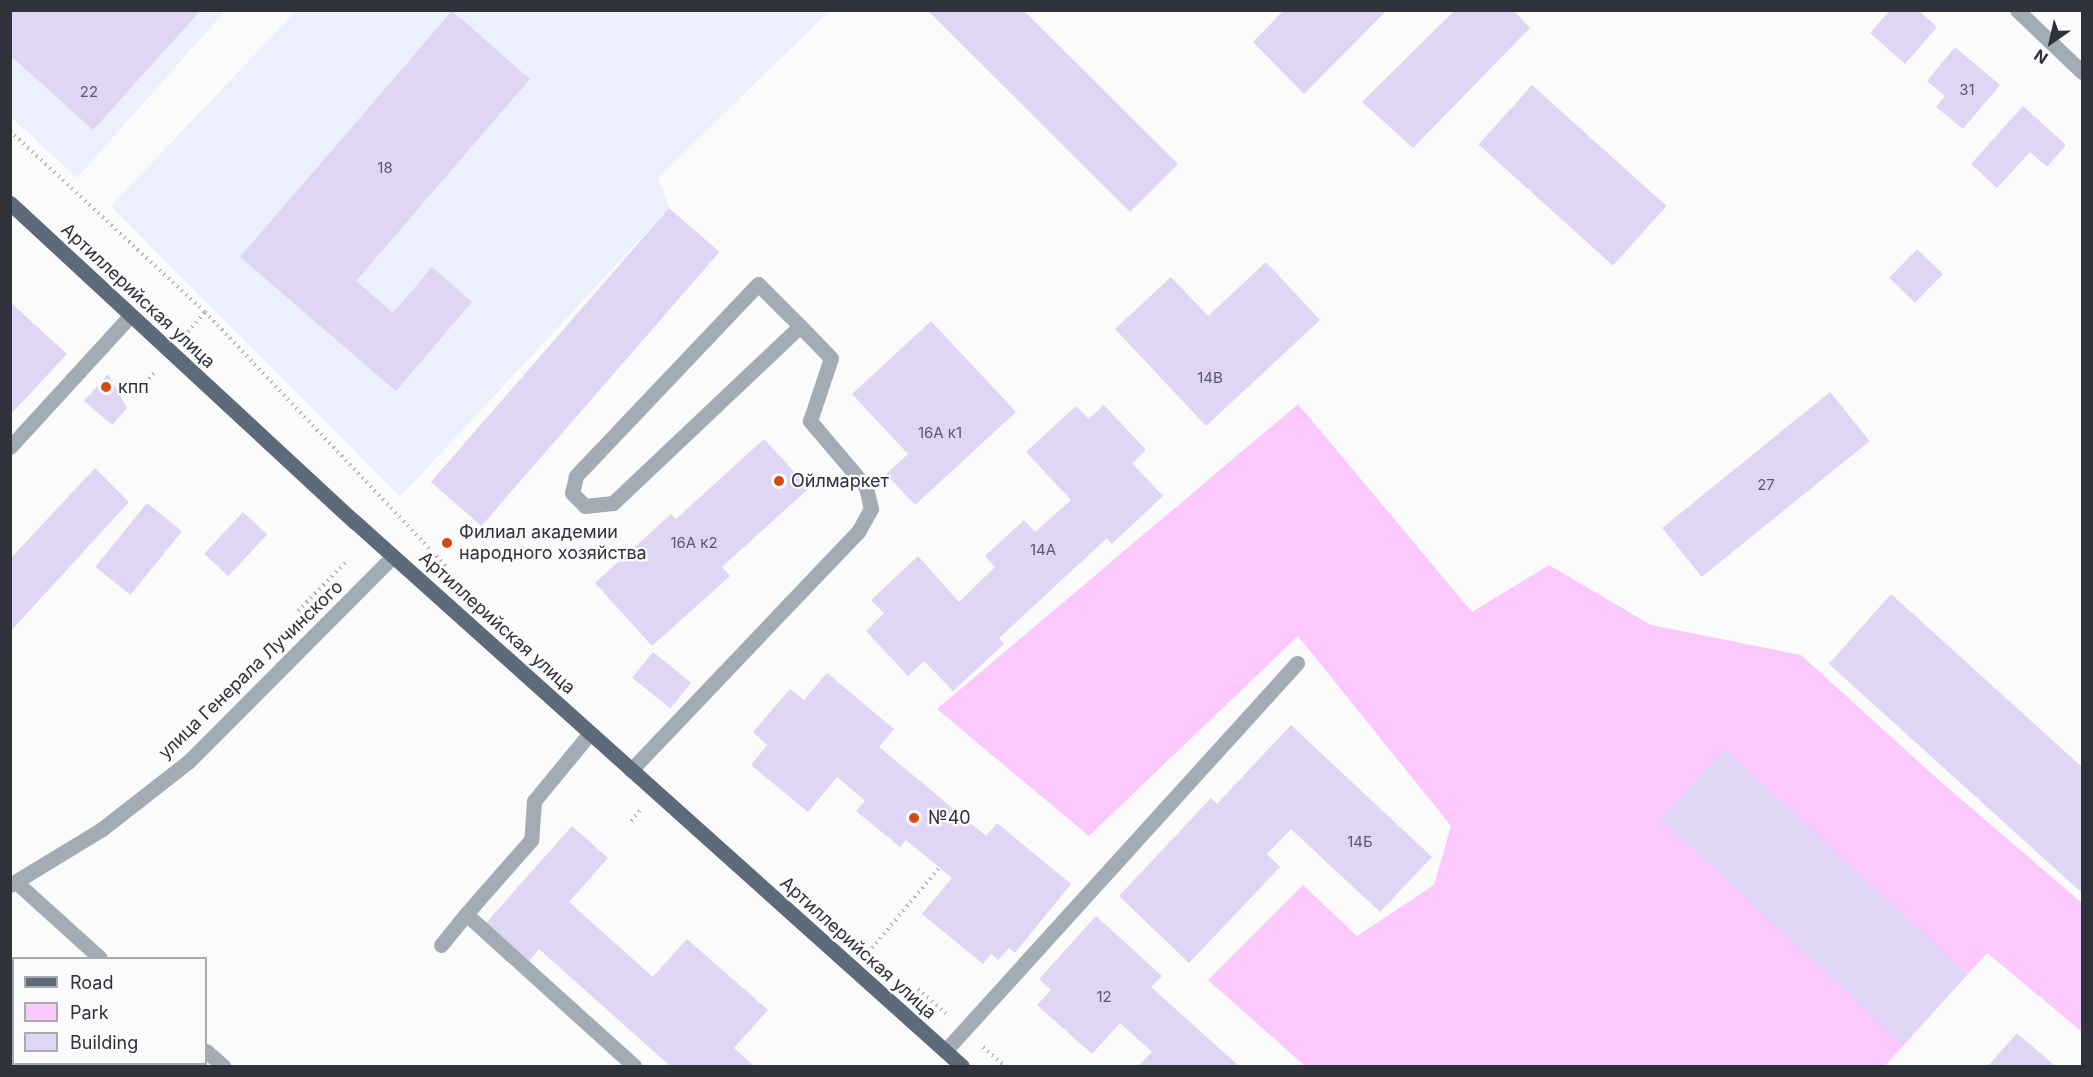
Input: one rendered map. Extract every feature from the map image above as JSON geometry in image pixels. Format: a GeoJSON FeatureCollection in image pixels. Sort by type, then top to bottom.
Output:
{"type":"FeatureCollection","features":[{"type":"Feature","properties":{"kind":"main road","name":"Артиллерийская улица"},"geometry":{"type":"LineString","coordinates":[[10,203],[393,556],[962,1066]]}},
{"type":"Feature","properties":{"kind":"street"},"geometry":{"type":"LineString","coordinates":[[2017,10],[2082,72]]}},
{"type":"Feature","properties":{"kind":"street"},"geometry":{"type":"LineString","coordinates":[[631,770],[858,532],[871,509],[866,487],[810,421],[831,358],[800,326],[758,284],[585,464],[572,493],[585,506],[613,502],[800,326]]}},
{"type":"Feature","properties":{"kind":"street"},"geometry":{"type":"LineString","coordinates":[[10,447],[130,316]]}},
{"type":"Feature","properties":{"kind":"street","name":"улица Генерала Лучинского"},"geometry":{"type":"LineString","coordinates":[[13,883],[102,828],[189,761],[393,556]]}},
{"type":"Feature","properties":{"kind":"street"},"geometry":{"type":"LineString","coordinates":[[945,1051],[1297,663]]}},
{"type":"Feature","properties":{"kind":"street"},"geometry":{"type":"LineString","coordinates":[[441,945],[531,840],[534,801],[590,733]]}},
{"type":"Feature","properties":{"kind":"street"},"geometry":{"type":"LineString","coordinates":[[13,883],[99,957]]}},
{"type":"Feature","properties":{"kind":"street"},"geometry":{"type":"LineString","coordinates":[[466,914],[634,1066]]}},
{"type":"Feature","properties":{"kind":"street"},"geometry":{"type":"LineString","coordinates":[[207,1053],[223,1066]]}},
{"type":"Feature","properties":{"kind":"path"},"geometry":{"type":"LineString","coordinates":[[10,131],[205,312],[452,572]]}},
{"type":"Feature","properties":{"kind":"path"},"geometry":{"type":"LineString","coordinates":[[292,617],[346,562]]}},
{"type":"Feature","properties":{"kind":"path"},"geometry":{"type":"LineString","coordinates":[[872,948],[940,867]]}},
{"type":"Feature","properties":{"kind":"path"},"geometry":{"type":"LineString","coordinates":[[863,940],[880,955]]}},
{"type":"Feature","properties":{"kind":"path"},"geometry":{"type":"LineString","coordinates":[[914,985],[1005,1066]]}},
{"type":"Feature","properties":{"kind":"shaded area"},"geometry":{"type":"Polygon","coordinates":[[[10,11],[225,11],[77,178],[11,117],[10,11]]]}},
{"type":"Feature","properties":{"kind":"shaded area"},"geometry":{"type":"Polygon","coordinates":[[[296,11],[829,11],[658,178],[669,208],[400,497],[111,206],[296,11]]]}},
{"type":"Feature","properties":{"kind":"green space"},"geometry":{"type":"Polygon","coordinates":[[[1298,404],[1472,612],[1549,565],[1651,625],[1801,655],[1941,782],[2082,903],[2082,1032],[1987,953],[1885,1066],[1305,1066],[1208,980],[1303,885],[1357,936],[1434,885],[1451,826],[1298,636],[1089,836],[937,709],[1298,404]]]}},
{"type":"Feature","properties":{"kind":"building"},"geometry":{"type":"Polygon","coordinates":[[[10,10],[201,10],[93,130],[10,55],[10,10]]]}},
{"type":"Feature","properties":{"kind":"building"},"geometry":{"type":"Polygon","coordinates":[[[927,10],[1023,10],[1178,164],[1130,212],[927,10]]]}},
{"type":"Feature","properties":{"kind":"building"},"geometry":{"type":"Polygon","coordinates":[[[1284,10],[1387,10],[1304,94],[1253,42],[1284,10]]]}},
{"type":"Feature","properties":{"kind":"building"},"geometry":{"type":"Polygon","coordinates":[[[1455,10],[1513,10],[1530,28],[1413,148],[1362,102],[1455,10]]]}},
{"type":"Feature","properties":{"kind":"building"},"geometry":{"type":"Polygon","coordinates":[[[1890,10],[1918,10],[1937,27],[1905,64],[1870,33],[1890,10]]]}},
{"type":"Feature","properties":{"kind":"building"},"geometry":{"type":"Polygon","coordinates":[[[452,11],[530,79],[356,281],[393,313],[432,267],[472,302],[396,391],[240,257],[452,11]]]}},
{"type":"Feature","properties":{"kind":"building"},"geometry":{"type":"Polygon","coordinates":[[[1955,47],[2000,85],[1963,129],[1936,107],[1945,96],[1927,81],[1955,47]]]}},
{"type":"Feature","properties":{"kind":"building"},"geometry":{"type":"Polygon","coordinates":[[[1532,85],[1667,206],[1613,266],[1478,144],[1532,85]]]}},
{"type":"Feature","properties":{"kind":"building"},"geometry":{"type":"Polygon","coordinates":[[[2023,106],[2066,145],[2047,167],[2030,152],[1997,188],[1971,164],[2023,106]]]}},
{"type":"Feature","properties":{"kind":"building"},"geometry":{"type":"Polygon","coordinates":[[[669,208],[720,252],[481,526],[431,482],[669,208]]]}},
{"type":"Feature","properties":{"kind":"building"},"geometry":{"type":"Polygon","coordinates":[[[1917,249],[1943,274],[1915,303],[1889,278],[1917,249]]]}},
{"type":"Feature","properties":{"kind":"building"},"geometry":{"type":"Polygon","coordinates":[[[1266,262],[1320,320],[1206,426],[1115,329],[1171,277],[1208,316],[1266,262]]]}},
{"type":"Feature","properties":{"kind":"building"},"geometry":{"type":"Polygon","coordinates":[[[10,302],[67,354],[10,415],[10,302]]]}},
{"type":"Feature","properties":{"kind":"building"},"geometry":{"type":"Polygon","coordinates":[[[931,321],[1016,412],[915,505],[886,474],[908,454],[852,394],[931,321]]]}},
{"type":"Feature","properties":{"kind":"building","name":"кпп"},"geometry":{"type":"Polygon","coordinates":[[[108,374],[127,408],[112,425],[84,401],[108,374]]]}},
{"type":"Feature","properties":{"kind":"building"},"geometry":{"type":"Polygon","coordinates":[[[1830,392],[1870,441],[1702,577],[1662,528],[1830,392]]]}},
{"type":"Feature","properties":{"kind":"building"},"geometry":{"type":"Polygon","coordinates":[[[1104,405],[1146,450],[1132,463],[1163,496],[1112,544],[1107,538],[999,638],[1004,644],[953,691],[924,661],[908,676],[866,631],[884,613],[871,600],[918,556],[959,602],[995,567],[985,556],[1024,520],[1035,532],[1071,500],[1026,452],[1076,406],[1089,419],[1104,405]]]}},
{"type":"Feature","properties":{"kind":"building"},"geometry":{"type":"Polygon","coordinates":[[[764,439],[809,488],[722,567],[730,576],[652,646],[595,583],[671,514],[676,519],[764,439]]]}},
{"type":"Feature","properties":{"kind":"building"},"geometry":{"type":"Polygon","coordinates":[[[95,468],[129,502],[10,632],[10,559],[95,468]]]}},
{"type":"Feature","properties":{"kind":"building"},"geometry":{"type":"Polygon","coordinates":[[[147,503],[182,531],[130,595],[95,567],[147,503]]]}},
{"type":"Feature","properties":{"kind":"building"},"geometry":{"type":"Polygon","coordinates":[[[243,512],[267,535],[228,576],[204,554],[243,512]]]}},
{"type":"Feature","properties":{"kind":"building"},"geometry":{"type":"Polygon","coordinates":[[[1891,594],[2082,767],[2082,893],[1829,664],[1891,594]]]}},
{"type":"Feature","properties":{"kind":"building"},"geometry":{"type":"Polygon","coordinates":[[[653,652],[691,683],[670,708],[632,678],[653,652]]]}},
{"type":"Feature","properties":{"kind":"building","name":"№40"},"geometry":{"type":"Polygon","coordinates":[[[827,673],[894,729],[879,747],[986,836],[997,823],[1071,884],[1015,953],[1009,948],[998,960],[991,954],[983,964],[922,914],[952,878],[906,840],[900,847],[856,811],[865,801],[837,777],[808,812],[751,765],[767,745],[753,732],[790,689],[804,700],[827,673]]]}},
{"type":"Feature","properties":{"kind":"building"},"geometry":{"type":"Polygon","coordinates":[[[1291,725],[1432,857],[1380,912],[1291,829],[1267,854],[1280,867],[1189,963],[1119,896],[1211,798],[1217,804],[1291,725]]]}},
{"type":"Feature","properties":{"kind":"building"},"geometry":{"type":"Polygon","coordinates":[[[1725,749],[1967,975],[1902,1044],[1660,818],[1725,749]]]}},
{"type":"Feature","properties":{"kind":"building"},"geometry":{"type":"Polygon","coordinates":[[[572,826],[608,858],[569,902],[653,977],[687,939],[768,1010],[734,1048],[754,1066],[670,1066],[539,949],[529,961],[486,923],[572,826]]]}},
{"type":"Feature","properties":{"kind":"building"},"geometry":{"type":"Polygon","coordinates":[[[1096,916],[1162,976],[1151,987],[1239,1066],[1138,1066],[1152,1052],[1120,1023],[1092,1054],[1037,1005],[1051,990],[1039,979],[1096,916]]]}},
{"type":"Feature","properties":{"kind":"building"},"geometry":{"type":"Polygon","coordinates":[[[2017,1033],[2055,1066],[1988,1066],[2017,1033]]]}},
{"type":"Feature","properties":{"kind":"place","name":"кпп"},"geometry":{"type":"Point","coordinates":[106,387]}},
{"type":"Feature","properties":{"kind":"place","name":"Ойлмаркет"},"geometry":{"type":"Point","coordinates":[779,481]}},
{"type":"Feature","properties":{"kind":"place","name":"Филиал академии народного хозяйства"},"geometry":{"type":"Point","coordinates":[447,543]}},
{"type":"Feature","properties":{"kind":"place","name":"№40"},"geometry":{"type":"Point","coordinates":[914,818]}}]}
